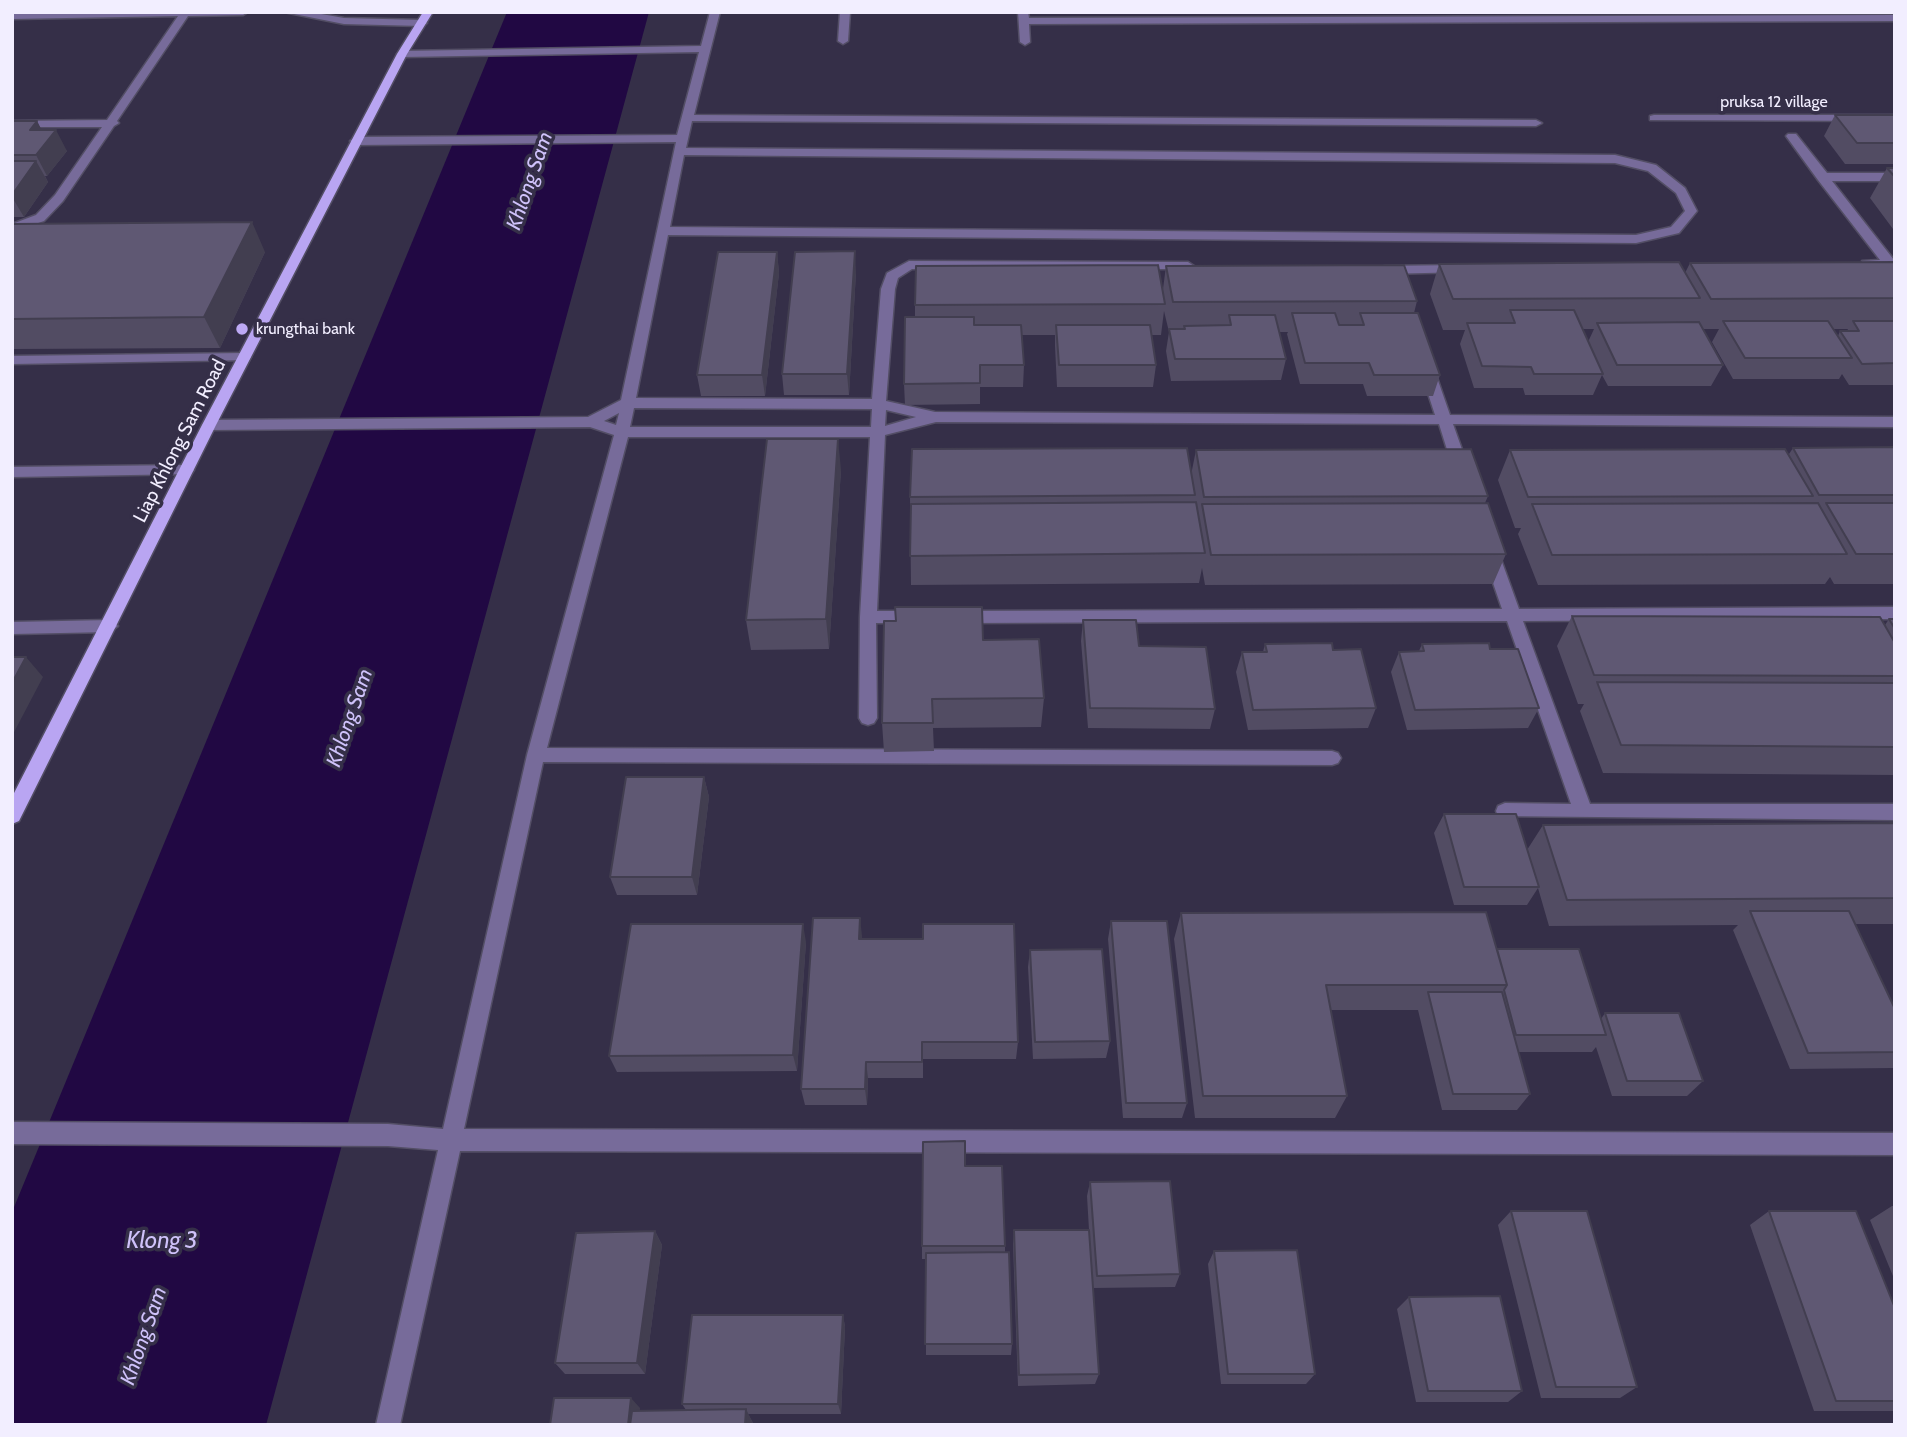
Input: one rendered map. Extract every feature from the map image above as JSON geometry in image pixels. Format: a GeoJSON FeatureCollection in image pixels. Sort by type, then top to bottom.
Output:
{"type":"FeatureCollection","features":[{"type":"Feature","properties":{"kind":"main road","name":"Liap Khlong Sam Road"},"geometry":{"type":"LineString","coordinates":[[12,816],[244,357],[402,54],[425,18]]}},
{"type":"Feature","properties":{"kind":"street"},"geometry":{"type":"LineString","coordinates":[[12,16],[243,12]]}},
{"type":"Feature","properties":{"kind":"street"},"geometry":{"type":"LineString","coordinates":[[289,12],[344,21],[425,18]]}},
{"type":"Feature","properties":{"kind":"street"},"geometry":{"type":"LineString","coordinates":[[388,1425],[536,755],[622,432],[681,144],[715,12]]}},
{"type":"Feature","properties":{"kind":"street"},"geometry":{"type":"LineString","coordinates":[[843,41],[845,12]]}},
{"type":"Feature","properties":{"kind":"street"},"geometry":{"type":"LineString","coordinates":[[12,228],[40,218],[59,198],[185,13]]}},
{"type":"Feature","properties":{"kind":"street"},"geometry":{"type":"LineString","coordinates":[[1025,42],[1024,16],[1895,18]]}},
{"type":"Feature","properties":{"kind":"street"},"geometry":{"type":"LineString","coordinates":[[402,54],[706,49]]}},
{"type":"Feature","properties":{"kind":"street"},"geometry":{"type":"LineString","coordinates":[[688,118],[1536,123]]}},
{"type":"Feature","properties":{"kind":"street","name":"pruksa 12 village"},"geometry":{"type":"LineString","coordinates":[[1654,118],[1895,118]]}},
{"type":"Feature","properties":{"kind":"street"},"geometry":{"type":"LineString","coordinates":[[12,124],[113,122]]}},
{"type":"Feature","properties":{"kind":"street"},"geometry":{"type":"LineString","coordinates":[[1793,136],[1892,266]]}},
{"type":"Feature","properties":{"kind":"street"},"geometry":{"type":"LineString","coordinates":[[356,141],[629,138],[681,144],[1615,159],[1652,168],[1681,191],[1691,211],[1675,230],[1636,239],[662,231]]}},
{"type":"Feature","properties":{"kind":"street"},"geometry":{"type":"LineString","coordinates":[[1822,177],[1895,177]]}},
{"type":"Feature","properties":{"kind":"street"},"geometry":{"type":"LineString","coordinates":[[868,718],[868,617],[879,404],[888,289],[892,276],[909,265],[953,263],[1200,267]]}},
{"type":"Feature","properties":{"kind":"street"},"geometry":{"type":"LineString","coordinates":[[1847,264],[1892,266]]}},
{"type":"Feature","properties":{"kind":"street"},"geometry":{"type":"LineString","coordinates":[[1364,269],[1394,276],[1475,269]]}},
{"type":"Feature","properties":{"kind":"street"},"geometry":{"type":"LineString","coordinates":[[12,360],[244,357]]}},
{"type":"Feature","properties":{"kind":"street"},"geometry":{"type":"LineString","coordinates":[[1422,357],[1466,484]]}},
{"type":"Feature","properties":{"kind":"street"},"geometry":{"type":"LineString","coordinates":[[591,422],[627,403],[879,404],[935,417],[1895,422]]}},
{"type":"Feature","properties":{"kind":"street"},"geometry":{"type":"LineString","coordinates":[[209,425],[591,422],[622,432],[879,432],[935,417]]}},
{"type":"Feature","properties":{"kind":"street"},"geometry":{"type":"LineString","coordinates":[[12,472],[186,470]]}},
{"type":"Feature","properties":{"kind":"street"},"geometry":{"type":"LineString","coordinates":[[1485,537],[1583,811]]}},
{"type":"Feature","properties":{"kind":"street"},"geometry":{"type":"LineString","coordinates":[[868,617],[1895,613]]}},
{"type":"Feature","properties":{"kind":"street"},"geometry":{"type":"LineString","coordinates":[[12,628],[110,626]]}},
{"type":"Feature","properties":{"kind":"street"},"geometry":{"type":"LineString","coordinates":[[536,755],[1332,758]]}},
{"type":"Feature","properties":{"kind":"street"},"geometry":{"type":"LineString","coordinates":[[1506,811],[1895,812]]}},
{"type":"Feature","properties":{"kind":"street"},"geometry":{"type":"LineString","coordinates":[[12,1133],[388,1135],[450,1140],[1895,1144]]}},
{"type":"Feature","properties":{"kind":"water","name":"Klong 3"},"geometry":{"type":"Polygon","coordinates":[[[507,12],[649,12],[266,1425],[12,1425],[12,1212],[507,12]]]}},
{"type":"Feature","properties":{"kind":"building"},"geometry":{"type":"Polygon","coordinates":[[[1835,115],[1895,115],[1895,143],[1857,143],[1835,115]]]}},
{"type":"Feature","properties":{"kind":"building"},"geometry":{"type":"Polygon","coordinates":[[[12,121],[37,121],[30,130],[56,130],[36,155],[12,155],[12,121]]]}},
{"type":"Feature","properties":{"kind":"building"},"geometry":{"type":"Polygon","coordinates":[[[12,161],[36,161],[12,195],[12,161]]]}},
{"type":"Feature","properties":{"kind":"building"},"geometry":{"type":"Polygon","coordinates":[[[1887,168],[1895,168],[1895,177],[1887,168]]]}},
{"type":"Feature","properties":{"kind":"building"},"geometry":{"type":"Polygon","coordinates":[[[252,222],[204,317],[12,319],[12,224],[252,222]]]}},
{"type":"Feature","properties":{"kind":"building"},"geometry":{"type":"Polygon","coordinates":[[[855,251],[847,374],[782,374],[795,252],[855,251]]]}},
{"type":"Feature","properties":{"kind":"building"},"geometry":{"type":"Polygon","coordinates":[[[718,252],[777,252],[762,375],[697,375],[718,252]]]}},
{"type":"Feature","properties":{"kind":"building"},"geometry":{"type":"Polygon","coordinates":[[[1679,262],[1700,298],[1453,299],[1439,264],[1679,262]]]}},
{"type":"Feature","properties":{"kind":"building"},"geometry":{"type":"Polygon","coordinates":[[[1895,262],[1895,298],[1711,299],[1690,263],[1895,262]]]}},
{"type":"Feature","properties":{"kind":"building"},"geometry":{"type":"Polygon","coordinates":[[[1158,265],[1165,304],[915,305],[916,266],[1158,265]]]}},
{"type":"Feature","properties":{"kind":"building"},"geometry":{"type":"Polygon","coordinates":[[[1404,265],[1417,301],[1173,302],[1166,266],[1404,265]]]}},
{"type":"Feature","properties":{"kind":"building"},"geometry":{"type":"Polygon","coordinates":[[[1510,310],[1574,310],[1603,374],[1534,374],[1531,367],[1482,366],[1467,323],[1515,323],[1510,310]]]}},
{"type":"Feature","properties":{"kind":"building"},"geometry":{"type":"Polygon","coordinates":[[[1292,313],[1335,313],[1339,325],[1364,325],[1360,313],[1418,313],[1440,375],[1374,375],[1369,363],[1305,363],[1292,313]]]}},
{"type":"Feature","properties":{"kind":"building"},"geometry":{"type":"Polygon","coordinates":[[[1229,315],[1275,315],[1286,359],[1175,359],[1169,329],[1231,325],[1229,315]]]}},
{"type":"Feature","properties":{"kind":"building"},"geometry":{"type":"Polygon","coordinates":[[[905,317],[974,317],[974,325],[1021,325],[1024,365],[980,365],[980,383],[904,384],[905,317]]]}},
{"type":"Feature","properties":{"kind":"building"},"geometry":{"type":"Polygon","coordinates":[[[1723,321],[1828,321],[1852,358],[1745,358],[1723,321]]]}},
{"type":"Feature","properties":{"kind":"building"},"geometry":{"type":"Polygon","coordinates":[[[1853,321],[1895,321],[1895,363],[1862,364],[1840,331],[1859,331],[1853,321]]]}},
{"type":"Feature","properties":{"kind":"building"},"geometry":{"type":"Polygon","coordinates":[[[1699,322],[1723,365],[1617,365],[1597,323],[1699,322]]]}},
{"type":"Feature","properties":{"kind":"building"},"geometry":{"type":"Polygon","coordinates":[[[1056,325],[1150,325],[1156,365],[1059,365],[1056,325]]]}},
{"type":"Feature","properties":{"kind":"building"},"geometry":{"type":"Polygon","coordinates":[[[767,439],[838,439],[826,619],[746,620],[767,439]]]}},
{"type":"Feature","properties":{"kind":"building"},"geometry":{"type":"Polygon","coordinates":[[[1895,447],[1895,495],[1819,495],[1793,448],[1895,447]]]}},
{"type":"Feature","properties":{"kind":"building"},"geometry":{"type":"Polygon","coordinates":[[[1187,448],[1195,495],[910,497],[912,449],[1187,448]]]}},
{"type":"Feature","properties":{"kind":"building"},"geometry":{"type":"Polygon","coordinates":[[[1471,449],[1488,496],[1204,497],[1196,450],[1471,449]]]}},
{"type":"Feature","properties":{"kind":"building"},"geometry":{"type":"Polygon","coordinates":[[[1785,449],[1813,496],[1528,497],[1510,450],[1785,449]]]}},
{"type":"Feature","properties":{"kind":"building"},"geometry":{"type":"Polygon","coordinates":[[[1196,502],[1205,553],[910,556],[911,504],[1196,502]]]}},
{"type":"Feature","properties":{"kind":"building"},"geometry":{"type":"Polygon","coordinates":[[[1488,503],[1506,554],[1211,555],[1202,504],[1488,503]]]}},
{"type":"Feature","properties":{"kind":"building"},"geometry":{"type":"Polygon","coordinates":[[[1818,503],[1847,554],[1552,555],[1532,504],[1818,503]]]}},
{"type":"Feature","properties":{"kind":"building"},"geometry":{"type":"Polygon","coordinates":[[[1826,503],[1895,503],[1895,554],[1856,554],[1826,503]]]}},
{"type":"Feature","properties":{"kind":"building"},"geometry":{"type":"Polygon","coordinates":[[[895,607],[982,607],[983,640],[1039,639],[1044,698],[932,699],[933,723],[882,723],[884,621],[896,621],[895,607]]]}},
{"type":"Feature","properties":{"kind":"building"},"geometry":{"type":"Polygon","coordinates":[[[1572,616],[1880,617],[1895,643],[1895,676],[1594,675],[1572,616]]]}},
{"type":"Feature","properties":{"kind":"building"},"geometry":{"type":"Polygon","coordinates":[[[1083,620],[1136,620],[1139,646],[1206,647],[1215,709],[1090,708],[1083,620]]]}},
{"type":"Feature","properties":{"kind":"building"},"geometry":{"type":"Polygon","coordinates":[[[1332,643],[1333,650],[1361,649],[1376,708],[1253,710],[1242,652],[1267,652],[1265,644],[1332,643]]]}},
{"type":"Feature","properties":{"kind":"building"},"geometry":{"type":"Polygon","coordinates":[[[1489,643],[1490,649],[1518,649],[1539,708],[1415,710],[1399,652],[1424,651],[1422,644],[1489,643]]]}},
{"type":"Feature","properties":{"kind":"building"},"geometry":{"type":"Polygon","coordinates":[[[12,657],[26,657],[12,683],[12,657]]]}},
{"type":"Feature","properties":{"kind":"building"},"geometry":{"type":"Polygon","coordinates":[[[1597,682],[1895,683],[1895,747],[1621,745],[1597,682]]]}},
{"type":"Feature","properties":{"kind":"building"},"geometry":{"type":"Polygon","coordinates":[[[626,777],[704,777],[692,877],[610,877],[626,777]]]}},
{"type":"Feature","properties":{"kind":"building"},"geometry":{"type":"Polygon","coordinates":[[[1444,814],[1516,814],[1539,887],[1464,887],[1444,814]]]}},
{"type":"Feature","properties":{"kind":"building"},"geometry":{"type":"Polygon","coordinates":[[[1895,823],[1895,898],[1567,900],[1543,825],[1895,823]]]}},
{"type":"Feature","properties":{"kind":"building"},"geometry":{"type":"Polygon","coordinates":[[[1750,911],[1849,911],[1895,1009],[1895,1052],[1808,1053],[1750,911]]]}},
{"type":"Feature","properties":{"kind":"building"},"geometry":{"type":"Polygon","coordinates":[[[1486,912],[1507,985],[1326,985],[1347,1096],[1203,1096],[1181,913],[1486,912]]]}},
{"type":"Feature","properties":{"kind":"building"},"geometry":{"type":"Polygon","coordinates":[[[813,918],[860,918],[859,939],[923,939],[923,924],[1014,924],[1018,1042],[922,1042],[922,1062],[866,1062],[865,1089],[801,1089],[813,918]]]}},
{"type":"Feature","properties":{"kind":"building"},"geometry":{"type":"Polygon","coordinates":[[[1111,921],[1167,921],[1187,1103],[1126,1103],[1111,921]]]}},
{"type":"Feature","properties":{"kind":"building"},"geometry":{"type":"Polygon","coordinates":[[[631,924],[803,924],[793,1055],[609,1056],[631,924]]]}},
{"type":"Feature","properties":{"kind":"building"},"geometry":{"type":"Polygon","coordinates":[[[1102,949],[1110,1041],[1035,1042],[1030,950],[1102,949]]]}},
{"type":"Feature","properties":{"kind":"building"},"geometry":{"type":"Polygon","coordinates":[[[1497,949],[1579,949],[1606,1035],[1516,1035],[1497,949]]]}},
{"type":"Feature","properties":{"kind":"building"},"geometry":{"type":"Polygon","coordinates":[[[1428,992],[1502,992],[1530,1094],[1453,1094],[1428,992]]]}},
{"type":"Feature","properties":{"kind":"building"},"geometry":{"type":"Polygon","coordinates":[[[1605,1013],[1679,1013],[1703,1081],[1627,1081],[1605,1013]]]}},
{"type":"Feature","properties":{"kind":"building"},"geometry":{"type":"Polygon","coordinates":[[[965,1141],[965,1166],[1002,1166],[1005,1246],[922,1246],[923,1142],[965,1141]]]}},
{"type":"Feature","properties":{"kind":"building"},"geometry":{"type":"Polygon","coordinates":[[[1170,1181],[1180,1274],[1097,1276],[1090,1182],[1170,1181]]]}},
{"type":"Feature","properties":{"kind":"building"},"geometry":{"type":"Polygon","coordinates":[[[1511,1211],[1587,1211],[1637,1387],[1556,1387],[1511,1211]]]}},
{"type":"Feature","properties":{"kind":"building"},"geometry":{"type":"Polygon","coordinates":[[[1769,1211],[1856,1211],[1895,1308],[1895,1401],[1836,1401],[1769,1211]]]}},
{"type":"Feature","properties":{"kind":"building"},"geometry":{"type":"Polygon","coordinates":[[[1014,1230],[1089,1230],[1099,1374],[1019,1375],[1014,1230]]]}},
{"type":"Feature","properties":{"kind":"building"},"geometry":{"type":"Polygon","coordinates":[[[655,1231],[637,1363],[555,1363],[576,1233],[655,1231]]]}},
{"type":"Feature","properties":{"kind":"building"},"geometry":{"type":"Polygon","coordinates":[[[1297,1250],[1315,1374],[1228,1374],[1214,1251],[1297,1250]]]}},
{"type":"Feature","properties":{"kind":"building"},"geometry":{"type":"Polygon","coordinates":[[[1009,1252],[1012,1344],[925,1344],[926,1253],[1009,1252]]]}},
{"type":"Feature","properties":{"kind":"building"},"geometry":{"type":"Polygon","coordinates":[[[1500,1296],[1522,1391],[1428,1391],[1409,1297],[1500,1296]]]}},
{"type":"Feature","properties":{"kind":"building"},"geometry":{"type":"Polygon","coordinates":[[[692,1315],[843,1315],[838,1404],[682,1404],[692,1315]]]}},
{"type":"Feature","properties":{"kind":"building"},"geometry":{"type":"Polygon","coordinates":[[[554,1398],[631,1398],[628,1425],[550,1425],[554,1398]]]}},
{"type":"Feature","properties":{"kind":"building"},"geometry":{"type":"Polygon","coordinates":[[[746,1409],[745,1425],[630,1425],[632,1411],[746,1409]]]}},
{"type":"Feature","properties":{"kind":"place","name":"krungthai bank"},"geometry":{"type":"Point","coordinates":[242,329]}},
{"type":"Feature","properties":{"kind":"water label","name":"Khlong Sam"},"geometry":{"type":"Point","coordinates":[530,181]}},
{"type":"Feature","properties":{"kind":"water label","name":"Khlong Sam"},"geometry":{"type":"Point","coordinates":[350,718]}},
{"type":"Feature","properties":{"kind":"water label","name":"Khlong Sam"},"geometry":{"type":"Point","coordinates":[144,1336]}}]}
